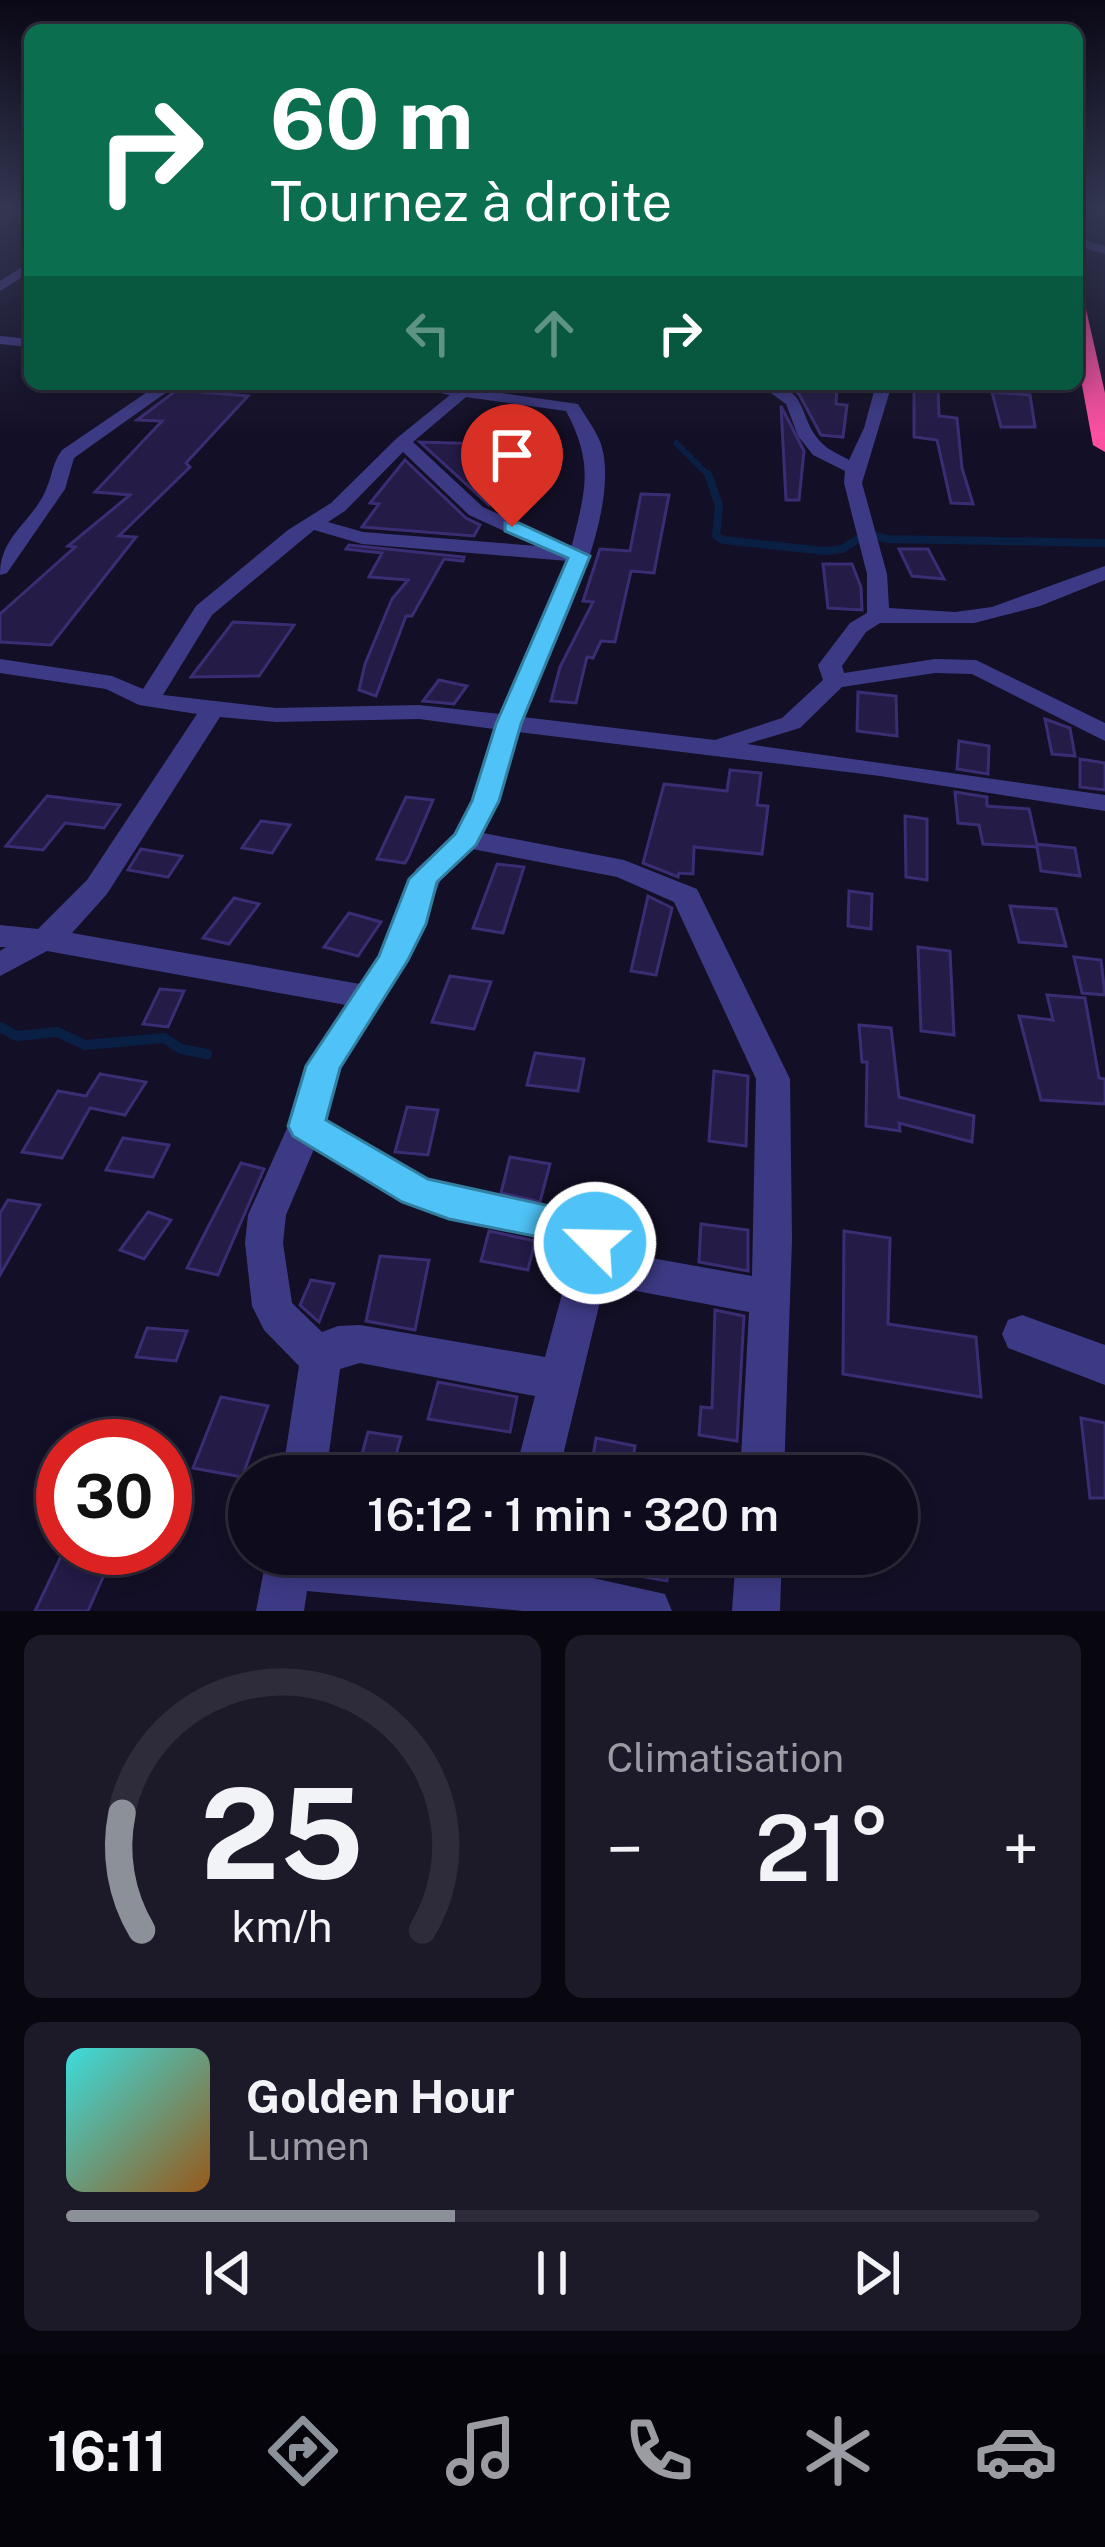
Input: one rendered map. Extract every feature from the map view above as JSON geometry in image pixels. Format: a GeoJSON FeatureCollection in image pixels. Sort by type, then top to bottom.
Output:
{"type":"FeatureCollection","features":[{"type":"Feature","properties":{"kind":"highway"},"geometry":{"type":"LineString","coordinates":[[1083,357],[1102,416],[1105,445]]}},
{"type":"Feature","properties":{"kind":"street"},"geometry":{"type":"LineString","coordinates":[[0,569],[56,488],[64,458],[161,390]]}},
{"type":"Feature","properties":{"kind":"street"},"geometry":{"type":"LineString","coordinates":[[321,1359],[278,1317],[269,1292],[264,1243],[267,1215],[306,1126],[323,1066],[350,1030],[410,924],[430,869],[466,839],[486,801],[508,724],[597,482],[592,443],[574,409],[442,390]]}},
{"type":"Feature","properties":{"kind":"street"},"geometry":{"type":"LineString","coordinates":[[776,390],[793,400],[806,436],[819,451],[854,469]]}},
{"type":"Feature","properties":{"kind":"street"},"geometry":{"type":"LineString","coordinates":[[878,616],[877,574],[852,479],[874,428],[883,390]]}},
{"type":"Feature","properties":{"kind":"street"},"geometry":{"type":"LineString","coordinates":[[148,700],[203,611],[295,534],[314,524],[462,393]]}},
{"type":"Feature","properties":{"kind":"street"},"geometry":{"type":"LineString","coordinates":[[403,442],[476,511],[573,554]]}},
{"type":"Feature","properties":{"kind":"street"},"geometry":{"type":"LineString","coordinates":[[314,524],[362,538],[573,554]]}},
{"type":"Feature","properties":{"kind":"street"},"geometry":{"type":"LineString","coordinates":[[835,681],[830,664],[840,657],[850,632],[878,616],[948,619],[979,615],[1062,591],[1105,572]]}},
{"type":"Feature","properties":{"kind":"street"},"geometry":{"type":"LineString","coordinates":[[0,666],[112,683],[148,700],[213,709],[276,715],[418,712],[880,768],[1105,803]]}},
{"type":"Feature","properties":{"kind":"street"},"geometry":{"type":"LineString","coordinates":[[716,749],[748,734],[791,723],[835,681],[935,666],[995,673],[1046,706],[1105,733]]}},
{"type":"Feature","properties":{"kind":"street"},"geometry":{"type":"LineString","coordinates":[[0,965],[62,928],[97,887],[213,709]]}},
{"type":"Feature","properties":{"kind":"street"},"geometry":{"type":"LineString","coordinates":[[466,839],[624,869],[687,896],[713,969],[744,1018],[773,1079],[763,1455]]}},
{"type":"Feature","properties":{"kind":"street"},"geometry":{"type":"LineString","coordinates":[[0,936],[368,997]]}},
{"type":"Feature","properties":{"kind":"street"},"geometry":{"type":"LineString","coordinates":[[306,1126],[415,1190],[449,1203],[586,1229],[595,1243],[541,1455]]}},
{"type":"Feature","properties":{"kind":"street"},"geometry":{"type":"LineString","coordinates":[[587,1264],[770,1298]]}},
{"type":"Feature","properties":{"kind":"street"},"geometry":{"type":"LineString","coordinates":[[1022,1334],[1105,1365]]}},
{"type":"Feature","properties":{"kind":"street"},"geometry":{"type":"LineString","coordinates":[[307,1455],[321,1359],[338,1345],[361,1344],[559,1380]]}},
{"type":"Feature","properties":{"kind":"street"},"geometry":{"type":"LineString","coordinates":[[286,1577],[354,1575]]}},
{"type":"Feature","properties":{"kind":"street"},"geometry":{"type":"LineString","coordinates":[[539,1575],[648,1611]]}},
{"type":"Feature","properties":{"kind":"street"},"geometry":{"type":"LineString","coordinates":[[756,1611],[758,1575]]}},
{"type":"Feature","properties":{"kind":"building"},"geometry":{"type":"Polygon","coordinates":[[[177,390],[248,396],[186,463],[190,467],[119,536],[136,537],[51,645],[0,642],[0,614],[75,547],[68,546],[130,495],[95,492],[162,421],[137,420],[177,390]]]}},
{"type":"Feature","properties":{"kind":"building"},"geometry":{"type":"Polygon","coordinates":[[[793,390],[837,390],[836,404],[847,405],[843,437],[821,435],[793,390]]]}},
{"type":"Feature","properties":{"kind":"building"},"geometry":{"type":"Polygon","coordinates":[[[914,390],[938,390],[939,416],[957,418],[962,468],[973,504],[951,503],[937,440],[914,437],[914,390]]]}},
{"type":"Feature","properties":{"kind":"building"},"geometry":{"type":"Polygon","coordinates":[[[992,392],[1030,395],[1035,427],[1001,427],[992,392]]]}},
{"type":"Feature","properties":{"kind":"building"},"geometry":{"type":"Polygon","coordinates":[[[781,406],[804,451],[799,500],[786,500],[781,406]]]}},
{"type":"Feature","properties":{"kind":"building"},"geometry":{"type":"Polygon","coordinates":[[[501,425],[540,432],[521,475],[508,474],[489,505],[420,442],[488,444],[501,425]]]}},
{"type":"Feature","properties":{"kind":"building"},"geometry":{"type":"Polygon","coordinates":[[[405,460],[466,518],[480,525],[474,536],[362,527],[379,504],[370,503],[405,460]]]}},
{"type":"Feature","properties":{"kind":"building"},"geometry":{"type":"Polygon","coordinates":[[[641,494],[669,495],[654,573],[631,571],[615,642],[601,641],[593,658],[587,657],[576,703],[551,701],[560,667],[593,602],[583,601],[600,549],[630,551],[641,494]]]}},
{"type":"Feature","properties":{"kind":"building"},"geometry":{"type":"Polygon","coordinates":[[[349,545],[464,557],[463,561],[444,559],[412,616],[406,616],[376,696],[359,690],[365,664],[392,599],[408,580],[369,577],[382,553],[346,549],[349,545]]]}},
{"type":"Feature","properties":{"kind":"building"},"geometry":{"type":"Polygon","coordinates":[[[899,549],[928,549],[944,579],[912,576],[899,549]]]}},
{"type":"Feature","properties":{"kind":"building"},"geometry":{"type":"Polygon","coordinates":[[[823,564],[852,564],[861,587],[862,610],[828,608],[823,564]]]}},
{"type":"Feature","properties":{"kind":"building"},"geometry":{"type":"Polygon","coordinates":[[[233,622],[294,625],[259,676],[191,677],[233,622]]]}},
{"type":"Feature","properties":{"kind":"building"},"geometry":{"type":"Polygon","coordinates":[[[439,680],[467,686],[454,704],[423,701],[439,680]]]}},
{"type":"Feature","properties":{"kind":"building"},"geometry":{"type":"Polygon","coordinates":[[[858,692],[896,696],[897,736],[857,731],[858,692]]]}},
{"type":"Feature","properties":{"kind":"building"},"geometry":{"type":"Polygon","coordinates":[[[1045,719],[1070,728],[1075,756],[1052,754],[1045,719]]]}},
{"type":"Feature","properties":{"kind":"building"},"geometry":{"type":"Polygon","coordinates":[[[959,741],[989,746],[988,774],[957,769],[959,741]]]}},
{"type":"Feature","properties":{"kind":"building"},"geometry":{"type":"Polygon","coordinates":[[[1080,759],[1105,763],[1105,790],[1080,787],[1080,759]]]}},
{"type":"Feature","properties":{"kind":"building"},"geometry":{"type":"Polygon","coordinates":[[[730,770],[761,773],[757,805],[768,806],[762,854],[694,847],[693,874],[679,873],[678,877],[643,863],[664,784],[727,791],[730,770]]]}},
{"type":"Feature","properties":{"kind":"building"},"geometry":{"type":"Polygon","coordinates":[[[955,792],[987,797],[987,806],[1029,809],[1037,844],[1075,848],[1080,876],[1041,871],[1037,847],[983,844],[979,825],[958,823],[955,792]]]}},
{"type":"Feature","properties":{"kind":"building"},"geometry":{"type":"Polygon","coordinates":[[[47,796],[120,805],[104,828],[65,823],[43,850],[6,846],[47,796]]]}},
{"type":"Feature","properties":{"kind":"building"},"geometry":{"type":"Polygon","coordinates":[[[406,797],[433,800],[409,856],[405,863],[377,859],[406,797]]]}},
{"type":"Feature","properties":{"kind":"building"},"geometry":{"type":"Polygon","coordinates":[[[905,816],[927,819],[927,880],[906,877],[905,816]]]}},
{"type":"Feature","properties":{"kind":"building"},"geometry":{"type":"Polygon","coordinates":[[[261,821],[290,825],[272,853],[242,848],[261,821]]]}},
{"type":"Feature","properties":{"kind":"building"},"geometry":{"type":"Polygon","coordinates":[[[141,849],[182,856],[168,877],[128,870],[141,849]]]}},
{"type":"Feature","properties":{"kind":"building"},"geometry":{"type":"Polygon","coordinates":[[[497,864],[524,867],[503,933],[473,928],[497,864]]]}},
{"type":"Feature","properties":{"kind":"building"},"geometry":{"type":"Polygon","coordinates":[[[849,891],[872,894],[871,929],[848,926],[849,891]]]}},
{"type":"Feature","properties":{"kind":"building"},"geometry":{"type":"Polygon","coordinates":[[[648,896],[672,908],[656,975],[631,971],[648,896]]]}},
{"type":"Feature","properties":{"kind":"building"},"geometry":{"type":"Polygon","coordinates":[[[234,898],[259,904],[229,944],[203,938],[234,898]]]}},
{"type":"Feature","properties":{"kind":"building"},"geometry":{"type":"Polygon","coordinates":[[[1010,906],[1056,909],[1066,946],[1019,942],[1010,906]]]}},
{"type":"Feature","properties":{"kind":"building"},"geometry":{"type":"Polygon","coordinates":[[[349,913],[381,922],[358,956],[324,947],[349,913]]]}},
{"type":"Feature","properties":{"kind":"building"},"geometry":{"type":"Polygon","coordinates":[[[918,947],[950,951],[954,1035],[921,1031],[918,947]]]}},
{"type":"Feature","properties":{"kind":"building"},"geometry":{"type":"Polygon","coordinates":[[[1074,957],[1101,960],[1105,995],[1082,993],[1074,957]]]}},
{"type":"Feature","properties":{"kind":"building"},"geometry":{"type":"Polygon","coordinates":[[[450,976],[491,982],[474,1029],[432,1022],[450,976]]]}},
{"type":"Feature","properties":{"kind":"building"},"geometry":{"type":"Polygon","coordinates":[[[160,989],[184,991],[168,1027],[143,1024],[160,989]]]}},
{"type":"Feature","properties":{"kind":"building"},"geometry":{"type":"Polygon","coordinates":[[[1047,995],[1085,998],[1099,1078],[1105,1079],[1105,1104],[1041,1100],[1019,1016],[1053,1020],[1047,995]]]}},
{"type":"Feature","properties":{"kind":"building"},"geometry":{"type":"Polygon","coordinates":[[[859,1025],[891,1028],[899,1097],[974,1116],[972,1142],[899,1123],[900,1131],[866,1126],[867,1062],[862,1062],[859,1025]]]}},
{"type":"Feature","properties":{"kind":"building"},"geometry":{"type":"Polygon","coordinates":[[[535,1053],[584,1059],[578,1091],[527,1085],[535,1053]]]}},
{"type":"Feature","properties":{"kind":"building"},"geometry":{"type":"Polygon","coordinates":[[[714,1071],[748,1076],[746,1146],[709,1141],[714,1071]]]}},
{"type":"Feature","properties":{"kind":"building"},"geometry":{"type":"Polygon","coordinates":[[[100,1074],[146,1082],[125,1115],[90,1108],[62,1158],[22,1152],[58,1091],[86,1096],[100,1074]]]}},
{"type":"Feature","properties":{"kind":"building"},"geometry":{"type":"Polygon","coordinates":[[[407,1107],[438,1110],[428,1155],[395,1152],[407,1107]]]}},
{"type":"Feature","properties":{"kind":"building"},"geometry":{"type":"Polygon","coordinates":[[[123,1138],[169,1145],[153,1177],[106,1170],[123,1138]]]}},
{"type":"Feature","properties":{"kind":"building"},"geometry":{"type":"Polygon","coordinates":[[[510,1157],[550,1164],[540,1202],[501,1193],[510,1157]]]}},
{"type":"Feature","properties":{"kind":"building"},"geometry":{"type":"Polygon","coordinates":[[[241,1163],[264,1169],[218,1275],[187,1268],[241,1163]]]}},
{"type":"Feature","properties":{"kind":"building"},"geometry":{"type":"Polygon","coordinates":[[[8,1200],[40,1205],[0,1275],[0,1213],[8,1200]]]}},
{"type":"Feature","properties":{"kind":"building"},"geometry":{"type":"Polygon","coordinates":[[[148,1212],[171,1220],[144,1259],[120,1250],[148,1212]]]}},
{"type":"Feature","properties":{"kind":"building"},"geometry":{"type":"Polygon","coordinates":[[[701,1224],[748,1230],[748,1271],[699,1262],[701,1224]]]}},
{"type":"Feature","properties":{"kind":"building"},"geometry":{"type":"Polygon","coordinates":[[[489,1231],[535,1241],[528,1270],[481,1261],[489,1231]]]}},
{"type":"Feature","properties":{"kind":"building"},"geometry":{"type":"Polygon","coordinates":[[[844,1231],[890,1238],[888,1324],[976,1337],[981,1397],[843,1374],[844,1231]]]}},
{"type":"Feature","properties":{"kind":"building"},"geometry":{"type":"Polygon","coordinates":[[[380,1256],[429,1260],[415,1330],[366,1321],[380,1256]]]}},
{"type":"Feature","properties":{"kind":"building"},"geometry":{"type":"Polygon","coordinates":[[[311,1280],[334,1284],[319,1322],[300,1305],[311,1280]]]}},
{"type":"Feature","properties":{"kind":"building"},"geometry":{"type":"Polygon","coordinates":[[[715,1310],[744,1316],[737,1441],[699,1435],[701,1407],[712,1408],[715,1310]]]}},
{"type":"Feature","properties":{"kind":"building"},"geometry":{"type":"Polygon","coordinates":[[[147,1328],[187,1331],[176,1361],[136,1357],[147,1328]]]}},
{"type":"Feature","properties":{"kind":"building"},"geometry":{"type":"Polygon","coordinates":[[[438,1382],[517,1397],[510,1432],[428,1419],[438,1382]]]}},
{"type":"Feature","properties":{"kind":"building"},"geometry":{"type":"Polygon","coordinates":[[[221,1397],[268,1406],[250,1455],[228,1455],[228,1474],[193,1468],[221,1397]]]}},
{"type":"Feature","properties":{"kind":"building"},"geometry":{"type":"Polygon","coordinates":[[[1081,1418],[1105,1423],[1105,1498],[1090,1498],[1081,1418]]]}},
{"type":"Feature","properties":{"kind":"building"},"geometry":{"type":"Polygon","coordinates":[[[368,1432],[401,1437],[396,1455],[362,1455],[368,1432]]]}},
{"type":"Feature","properties":{"kind":"building"},"geometry":{"type":"Polygon","coordinates":[[[596,1438],[635,1446],[634,1455],[593,1455],[596,1438]]]}},
{"type":"Feature","properties":{"kind":"building"},"geometry":{"type":"Polygon","coordinates":[[[52,1575],[104,1575],[88,1611],[35,1611],[52,1575]]]}},
{"type":"Feature","properties":{"kind":"building"},"geometry":{"type":"Polygon","coordinates":[[[640,1575],[668,1575],[667,1581],[640,1575]]]}},
{"type":"Feature","properties":{"kind":"waterway"},"geometry":{"type":"LineString","coordinates":[[676,443],[709,476]]}},
{"type":"Feature","properties":{"kind":"waterway"},"geometry":{"type":"LineString","coordinates":[[709,476],[719,505],[716,536],[723,540],[825,551],[842,549],[866,534],[888,539],[1105,543]]}},
{"type":"Feature","properties":{"kind":"waterway"},"geometry":{"type":"LineString","coordinates":[[0,1027],[17,1036],[57,1032],[85,1045],[164,1038],[181,1049],[207,1054]]}},
{"type":"Feature","properties":{"kind":"route"},"geometry":{"type":"LineString","coordinates":[[512,527],[580,556],[508,724],[486,801],[466,839],[424,879],[392,960],[323,1066],[306,1126],[415,1190],[449,1203],[586,1229],[593,1232],[595,1243]]}}]}
